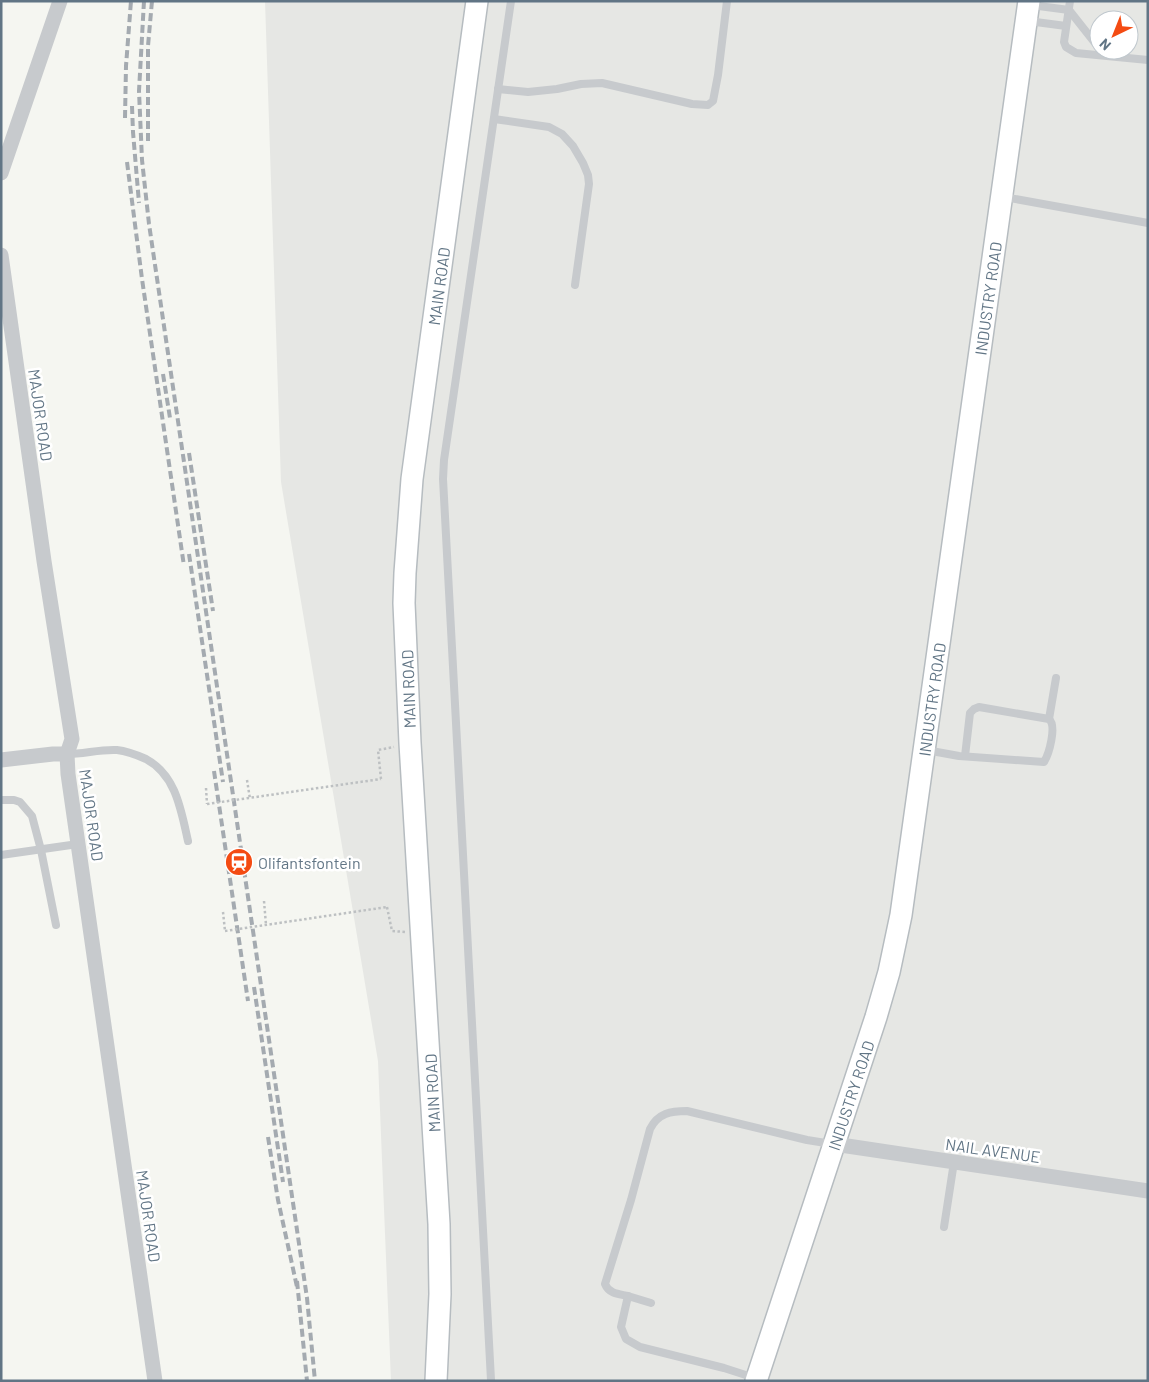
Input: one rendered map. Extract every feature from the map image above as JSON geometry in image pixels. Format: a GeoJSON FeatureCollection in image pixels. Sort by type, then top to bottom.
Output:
{"type":"FeatureCollection","features":[{"type":"Feature","properties":{"kind":"street"},"geometry":{"type":"LineString","coordinates":[[1,173],[60,1]]}},
{"type":"Feature","properties":{"kind":"street","name":"MAIN ROAD"},"geometry":{"type":"LineString","coordinates":[[436,1381],[440,1294],[439,1224],[410,743],[404,573],[413,472],[477,1]]}},
{"type":"Feature","properties":{"kind":"street","name":"INDUSTRY ROAD"},"geometry":{"type":"LineString","coordinates":[[757,1380],[876,1017],[894,952],[901,915],[1028,9]]}},
{"type":"Feature","properties":{"kind":"street","name":"MAJOR ROAD"},"geometry":{"type":"LineString","coordinates":[[1,254],[4,301],[72,739],[67,754],[68,774],[155,1381]]}},
{"type":"Feature","properties":{"kind":"street"},"geometry":{"type":"LineString","coordinates":[[1,760],[67,754]]}},
{"type":"Feature","properties":{"kind":"street","name":"NAIL AVENUE"},"geometry":{"type":"LineString","coordinates":[[834,1144],[1148,1191]]}},
{"type":"Feature","properties":{"kind":"lane"},"geometry":{"type":"LineString","coordinates":[[491,1380],[443,479],[447,440],[511,1]]}},
{"type":"Feature","properties":{"kind":"lane"},"geometry":{"type":"LineString","coordinates":[[498,89],[528,92],[581,84],[602,83],[692,104],[708,105],[713,101],[718,75],[727,1]]}},
{"type":"Feature","properties":{"kind":"lane"},"geometry":{"type":"LineString","coordinates":[[1070,1],[1064,42],[1066,47],[1076,53],[1089,52]]}},
{"type":"Feature","properties":{"kind":"lane"},"geometry":{"type":"LineString","coordinates":[[1028,9],[1069,10]]}},
{"type":"Feature","properties":{"kind":"lane"},"geometry":{"type":"LineString","coordinates":[[1028,9],[1066,26]]}},
{"type":"Feature","properties":{"kind":"lane"},"geometry":{"type":"LineString","coordinates":[[1069,10],[1089,36]]}},
{"type":"Feature","properties":{"kind":"lane"},"geometry":{"type":"LineString","coordinates":[[494,119],[548,127],[556,130],[573,146],[583,163],[589,184],[575,285]]}},
{"type":"Feature","properties":{"kind":"lane"},"geometry":{"type":"LineString","coordinates":[[1002,197],[1148,223]]}},
{"type":"Feature","properties":{"kind":"lane"},"geometry":{"type":"LineString","coordinates":[[924,750],[965,756],[1044,762],[1047,757],[1053,728],[1052,722],[1049,719],[1056,678]]}},
{"type":"Feature","properties":{"kind":"lane"},"geometry":{"type":"LineString","coordinates":[[965,756],[970,713],[974,709],[979,707],[1049,719]]}},
{"type":"Feature","properties":{"kind":"lane"},"geometry":{"type":"LineString","coordinates":[[67,754],[117,750],[138,755],[157,765],[177,794],[188,841]]}},
{"type":"Feature","properties":{"kind":"lane"},"geometry":{"type":"LineString","coordinates":[[1,800],[20,802],[29,811],[35,822],[56,926]]}},
{"type":"Feature","properties":{"kind":"lane"},"geometry":{"type":"LineString","coordinates":[[1,855],[78,844]]}},
{"type":"Feature","properties":{"kind":"lane"},"geometry":{"type":"LineString","coordinates":[[651,1303],[611,1292],[605,1284],[631,1200],[650,1129],[654,1121],[671,1111],[687,1111],[807,1140],[834,1144]]}},
{"type":"Feature","properties":{"kind":"lane"},"geometry":{"type":"LineString","coordinates":[[944,1227],[954,1162]]}},
{"type":"Feature","properties":{"kind":"lane"},"geometry":{"type":"LineString","coordinates":[[628,1296],[621,1327],[626,1338],[640,1347],[724,1368],[757,1380]]}},
{"type":"Feature","properties":{"kind":"path"},"geometry":{"type":"LineString","coordinates":[[206,788],[207,804],[381,779],[378,750]]}},
{"type":"Feature","properties":{"kind":"path"},"geometry":{"type":"LineString","coordinates":[[247,780],[250,799]]}},
{"type":"Feature","properties":{"kind":"path"},"geometry":{"type":"LineString","coordinates":[[264,901],[266,925]]}},
{"type":"Feature","properties":{"kind":"path"},"geometry":{"type":"LineString","coordinates":[[223,912],[225,931],[387,907],[392,931]]}},
{"type":"Feature","properties":{"kind":"shaded area"},"geometry":{"type":"Polygon","coordinates":[[[265,1],[1148,1],[1148,1381],[391,1381],[378,1061],[281,482],[265,1]]]}},
{"type":"Feature","properties":{"kind":"railway"},"geometry":{"type":"LineString","coordinates":[[125,118],[126,66],[131,1]]}},
{"type":"Feature","properties":{"kind":"railway"},"geometry":{"type":"LineString","coordinates":[[144,1],[139,91],[142,160],[149,224],[307,1298],[315,1381]]}},
{"type":"Feature","properties":{"kind":"railway"},"geometry":{"type":"LineString","coordinates":[[148,141],[148,46],[152,1]]}},
{"type":"Feature","properties":{"kind":"railway"},"geometry":{"type":"LineString","coordinates":[[132,106],[139,203]]}},
{"type":"Feature","properties":{"kind":"railway"},"geometry":{"type":"LineString","coordinates":[[127,162],[184,566]]}},
{"type":"Feature","properties":{"kind":"railway"},"geometry":{"type":"LineString","coordinates":[[163,374],[170,418]]}},
{"type":"Feature","properties":{"kind":"railway"},"geometry":{"type":"LineString","coordinates":[[189,453],[213,611]]}},
{"type":"Feature","properties":{"kind":"railway"},"geometry":{"type":"LineString","coordinates":[[189,554],[223,782]]}},
{"type":"Feature","properties":{"kind":"railway"},"geometry":{"type":"LineString","coordinates":[[214,771],[248,1001]]}},
{"type":"Feature","properties":{"kind":"railway"},"geometry":{"type":"LineString","coordinates":[[254,987],[283,1182]]}},
{"type":"Feature","properties":{"kind":"railway"},"geometry":{"type":"LineString","coordinates":[[268,1137],[278,1200],[297,1287]]}},
{"type":"Feature","properties":{"kind":"railway"},"geometry":{"type":"LineString","coordinates":[[297,1281],[307,1381]]}},
{"type":"Feature","properties":{"kind":"place","name":"Olifantsfontein"},"geometry":{"type":"Point","coordinates":[239,862]}}]}
